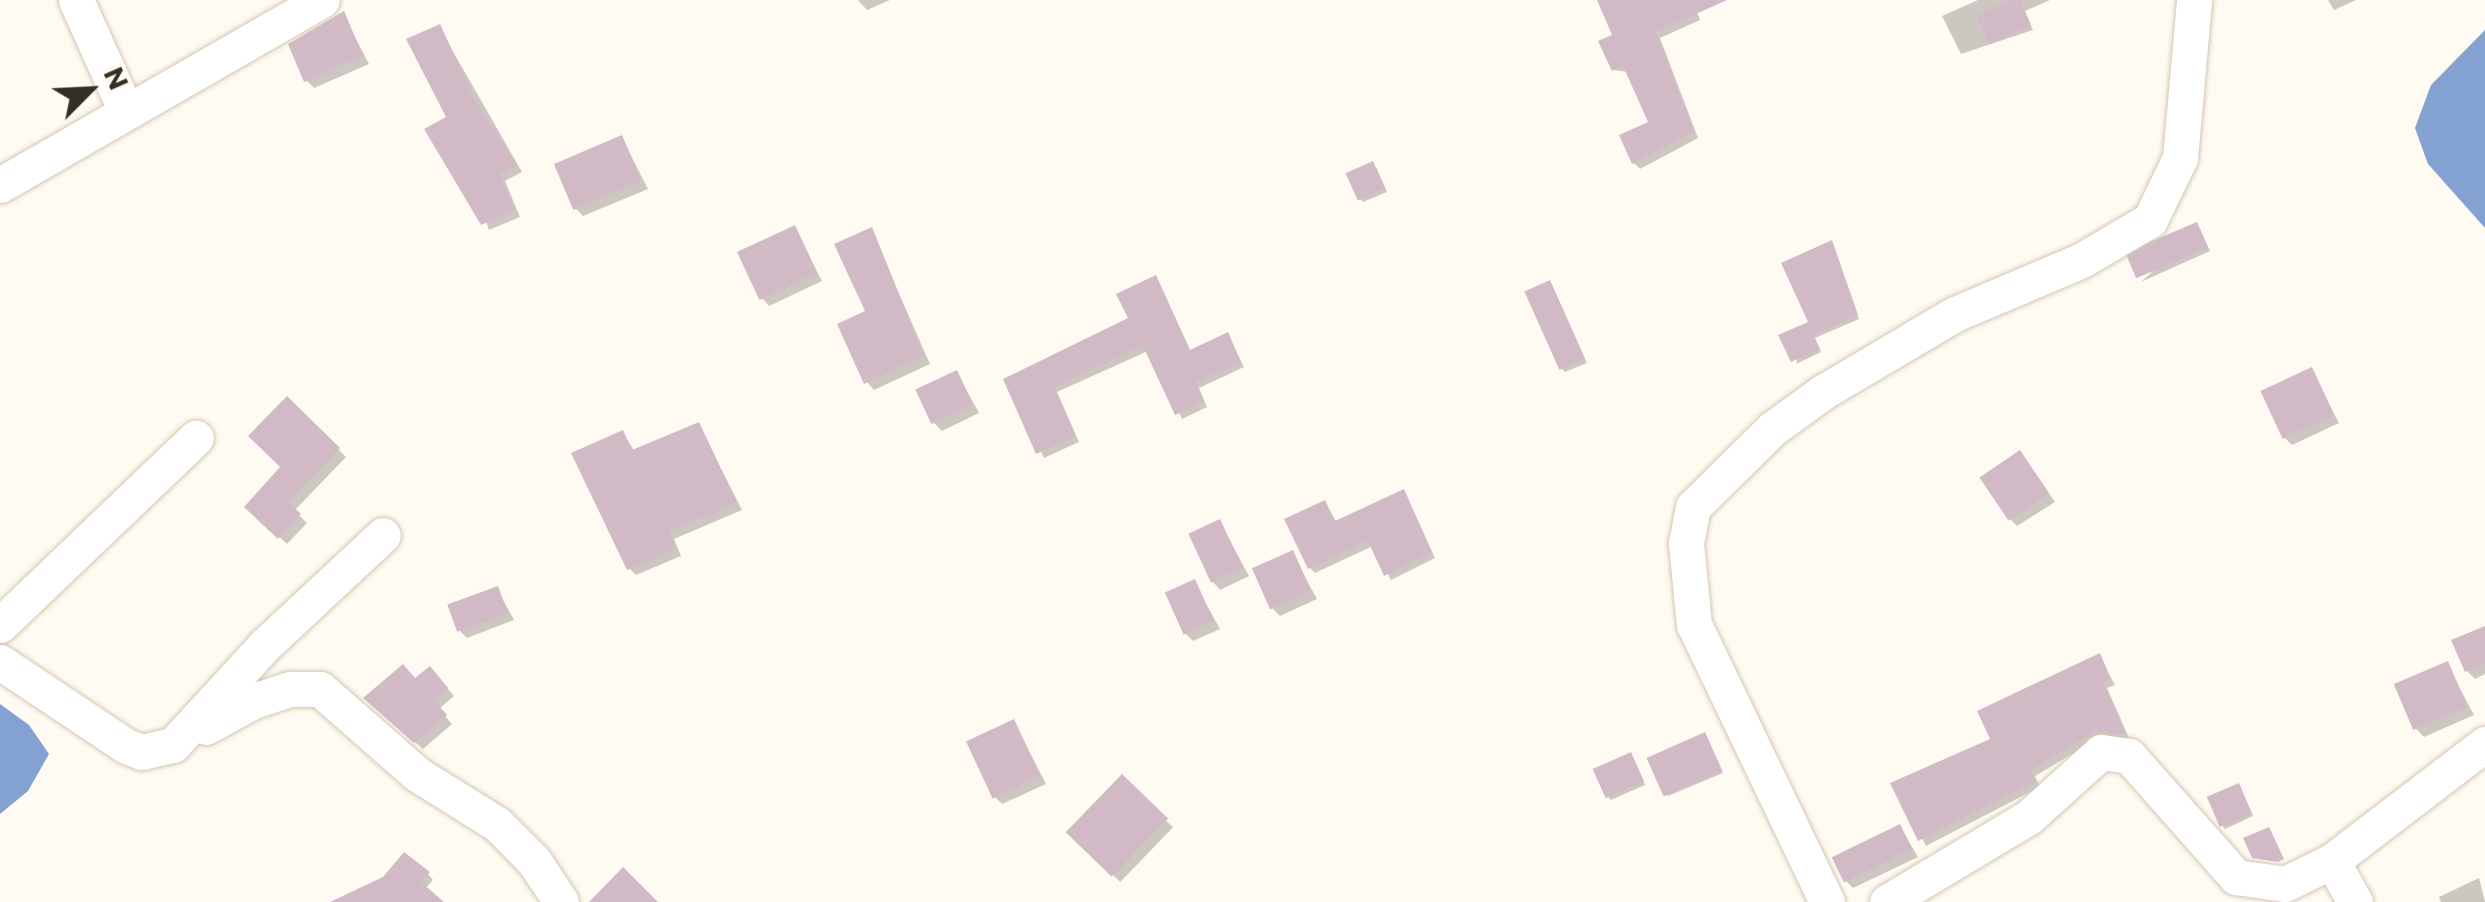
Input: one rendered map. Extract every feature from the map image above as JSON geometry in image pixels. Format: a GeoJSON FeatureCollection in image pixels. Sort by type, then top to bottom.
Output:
{"type":"FeatureCollection","features":[{"type":"Feature","properties":{"kind":"street"},"geometry":{"type":"LineString","coordinates":[[76,0],[125,109]]}},
{"type":"Feature","properties":{"kind":"street"},"geometry":{"type":"LineString","coordinates":[[0,186],[125,109],[322,0]]}},
{"type":"Feature","properties":{"kind":"street"},"geometry":{"type":"LineString","coordinates":[[1827,902],[1694,624],[1686,543],[1693,507],[1772,429],[1823,392],[1955,314],[2082,260],[2150,220],[2180,158],[2194,0]]}},
{"type":"Feature","properties":{"kind":"street"},"geometry":{"type":"LineString","coordinates":[[0,624],[196,438]]}},
{"type":"Feature","properties":{"kind":"street"},"geometry":{"type":"LineString","coordinates":[[187,736],[265,645],[382,535]]}},
{"type":"Feature","properties":{"kind":"street"},"geometry":{"type":"LineString","coordinates":[[0,662],[126,746],[159,750],[253,701],[291,689],[320,689],[418,774],[497,824],[534,861],[562,902]]}},
{"type":"Feature","properties":{"kind":"street"},"geometry":{"type":"LineString","coordinates":[[1888,902],[2029,816],[2088,758],[2116,750],[2129,756],[2236,878],[2285,884],[2332,861],[2485,744]]}},
{"type":"Feature","properties":{"kind":"street"},"geometry":{"type":"LineString","coordinates":[[2332,861],[2354,902]]}},
{"type":"Feature","properties":{"kind":"water"},"geometry":{"type":"Polygon","coordinates":[[[2485,30],[2485,228],[2428,164],[2415,128],[2431,85],[2485,30]]]}},
{"type":"Feature","properties":{"kind":"water"},"geometry":{"type":"Polygon","coordinates":[[[0,704],[29,725],[49,754],[28,791],[0,814],[0,704]]]}},
{"type":"Feature","properties":{"kind":"building"},"geometry":{"type":"Polygon","coordinates":[[[1597,0],[1727,0],[1656,32],[1694,132],[1632,164],[1619,135],[1648,122],[1623,66],[1612,71],[1598,41],[1612,35],[1597,0]]]}},
{"type":"Feature","properties":{"kind":"building"},"geometry":{"type":"Polygon","coordinates":[[[2010,0],[2020,0],[2031,26],[1989,44],[1976,15],[2010,0]]]}},
{"type":"Feature","properties":{"kind":"building"},"geometry":{"type":"Polygon","coordinates":[[[344,11],[363,56],[304,82],[288,44],[344,11]]]}},
{"type":"Feature","properties":{"kind":"building"},"geometry":{"type":"Polygon","coordinates":[[[440,24],[475,100],[517,165],[500,175],[515,210],[481,225],[424,129],[446,117],[406,39],[440,24]]]}},
{"type":"Feature","properties":{"kind":"building"},"geometry":{"type":"Polygon","coordinates":[[[622,135],[642,181],[573,210],[554,164],[622,135]]]}},
{"type":"Feature","properties":{"kind":"building"},"geometry":{"type":"Polygon","coordinates":[[[1373,161],[1385,188],[1358,201],[1346,173],[1373,161]]]}},
{"type":"Feature","properties":{"kind":"building"},"geometry":{"type":"Polygon","coordinates":[[[2197,222],[2208,248],[2136,278],[2125,252],[2197,222]]]}},
{"type":"Feature","properties":{"kind":"building"},"geometry":{"type":"Polygon","coordinates":[[[795,225],[817,273],[759,300],[737,252],[795,225]]]}},
{"type":"Feature","properties":{"kind":"building"},"geometry":{"type":"Polygon","coordinates":[[[872,227],[924,356],[864,384],[837,324],[865,311],[834,244],[872,227]]]}},
{"type":"Feature","properties":{"kind":"building"},"geometry":{"type":"Polygon","coordinates":[[[1832,240],[1858,315],[1813,335],[1820,349],[1791,362],[1778,335],[1808,322],[1781,263],[1832,240]]]}},
{"type":"Feature","properties":{"kind":"building"},"geometry":{"type":"Polygon","coordinates":[[[1156,275],[1190,350],[1228,332],[1241,362],[1195,383],[1204,401],[1175,415],[1143,346],[1054,387],[1076,436],[1036,454],[1003,379],[1128,318],[1116,294],[1156,275]]]}},
{"type":"Feature","properties":{"kind":"building"},"geometry":{"type":"Polygon","coordinates":[[[1550,280],[1585,359],[1559,370],[1524,291],[1550,280]]]}},
{"type":"Feature","properties":{"kind":"building"},"geometry":{"type":"Polygon","coordinates":[[[2312,367],[2334,415],[2283,439],[2260,391],[2312,367]]]}},
{"type":"Feature","properties":{"kind":"building"},"geometry":{"type":"Polygon","coordinates":[[[957,370],[973,404],[931,424],[915,389],[957,370]]]}},
{"type":"Feature","properties":{"kind":"building"},"geometry":{"type":"Polygon","coordinates":[[[287,396],[340,448],[288,502],[301,514],[278,539],[244,507],[280,467],[248,436],[287,396]]]}},
{"type":"Feature","properties":{"kind":"building"},"geometry":{"type":"Polygon","coordinates":[[[699,422],[737,503],[669,532],[676,549],[627,570],[571,453],[623,430],[632,450],[699,422]]]}},
{"type":"Feature","properties":{"kind":"building"},"geometry":{"type":"Polygon","coordinates":[[[2020,450],[2049,493],[2008,521],[1979,477],[2020,450]]]}},
{"type":"Feature","properties":{"kind":"building"},"geometry":{"type":"Polygon","coordinates":[[[1404,489],[1432,552],[1384,576],[1368,541],[1308,569],[1284,519],[1325,500],[1335,521],[1404,489]]]}},
{"type":"Feature","properties":{"kind":"building"},"geometry":{"type":"Polygon","coordinates":[[[1220,519],[1243,568],[1211,583],[1188,534],[1220,519]]]}},
{"type":"Feature","properties":{"kind":"building"},"geometry":{"type":"Polygon","coordinates":[[[1293,550],[1311,591],[1270,609],[1252,568],[1293,550]]]}},
{"type":"Feature","properties":{"kind":"building"},"geometry":{"type":"Polygon","coordinates":[[[1195,579],[1214,621],[1184,634],[1165,592],[1195,579]]]}},
{"type":"Feature","properties":{"kind":"building"},"geometry":{"type":"Polygon","coordinates":[[[498,586],[508,613],[457,632],[447,604],[498,586]]]}},
{"type":"Feature","properties":{"kind":"building"},"geometry":{"type":"Polygon","coordinates":[[[2485,626],[2485,664],[2465,672],[2451,640],[2485,626]]]}},
{"type":"Feature","properties":{"kind":"building"},"geometry":{"type":"Polygon","coordinates":[[[2100,653],[2111,679],[2103,682],[2126,734],[2094,732],[2031,770],[2036,781],[1918,841],[1890,783],[1990,739],[1977,711],[2100,653]]]}},
{"type":"Feature","properties":{"kind":"building"},"geometry":{"type":"Polygon","coordinates":[[[2448,661],[2468,707],[2413,730],[2394,684],[2448,661]]]}},
{"type":"Feature","properties":{"kind":"building"},"geometry":{"type":"Polygon","coordinates":[[[403,664],[415,678],[430,666],[448,688],[434,700],[447,715],[414,743],[363,698],[403,664]]]}},
{"type":"Feature","properties":{"kind":"building"},"geometry":{"type":"Polygon","coordinates":[[[1014,719],[1041,776],[993,798],[966,741],[1014,719]]]}},
{"type":"Feature","properties":{"kind":"building"},"geometry":{"type":"Polygon","coordinates":[[[1705,732],[1722,770],[1664,796],[1647,758],[1705,732]]]}},
{"type":"Feature","properties":{"kind":"building"},"geometry":{"type":"Polygon","coordinates":[[[1631,752],[1644,781],[1606,798],[1593,769],[1631,752]]]}},
{"type":"Feature","properties":{"kind":"building"},"geometry":{"type":"Polygon","coordinates":[[[1122,774],[1168,818],[1112,877],[1066,832],[1122,774]]]}},
{"type":"Feature","properties":{"kind":"building"},"geometry":{"type":"Polygon","coordinates":[[[2239,783],[2252,813],[2220,827],[2207,797],[2239,783]]]}},
{"type":"Feature","properties":{"kind":"building"},"geometry":{"type":"Polygon","coordinates":[[[1900,824],[1912,849],[1844,882],[1832,857],[1900,824]]]}},
{"type":"Feature","properties":{"kind":"building"},"geometry":{"type":"Polygon","coordinates":[[[2269,827],[2284,859],[2278,862],[2252,858],[2243,838],[2269,827]]]}},
{"type":"Feature","properties":{"kind":"building"},"geometry":{"type":"Polygon","coordinates":[[[404,852],[430,872],[421,882],[444,902],[330,902],[383,877],[404,852]]]}},
{"type":"Feature","properties":{"kind":"building"},"geometry":{"type":"Polygon","coordinates":[[[623,867],[658,902],[589,902],[623,867]]]}}]}
